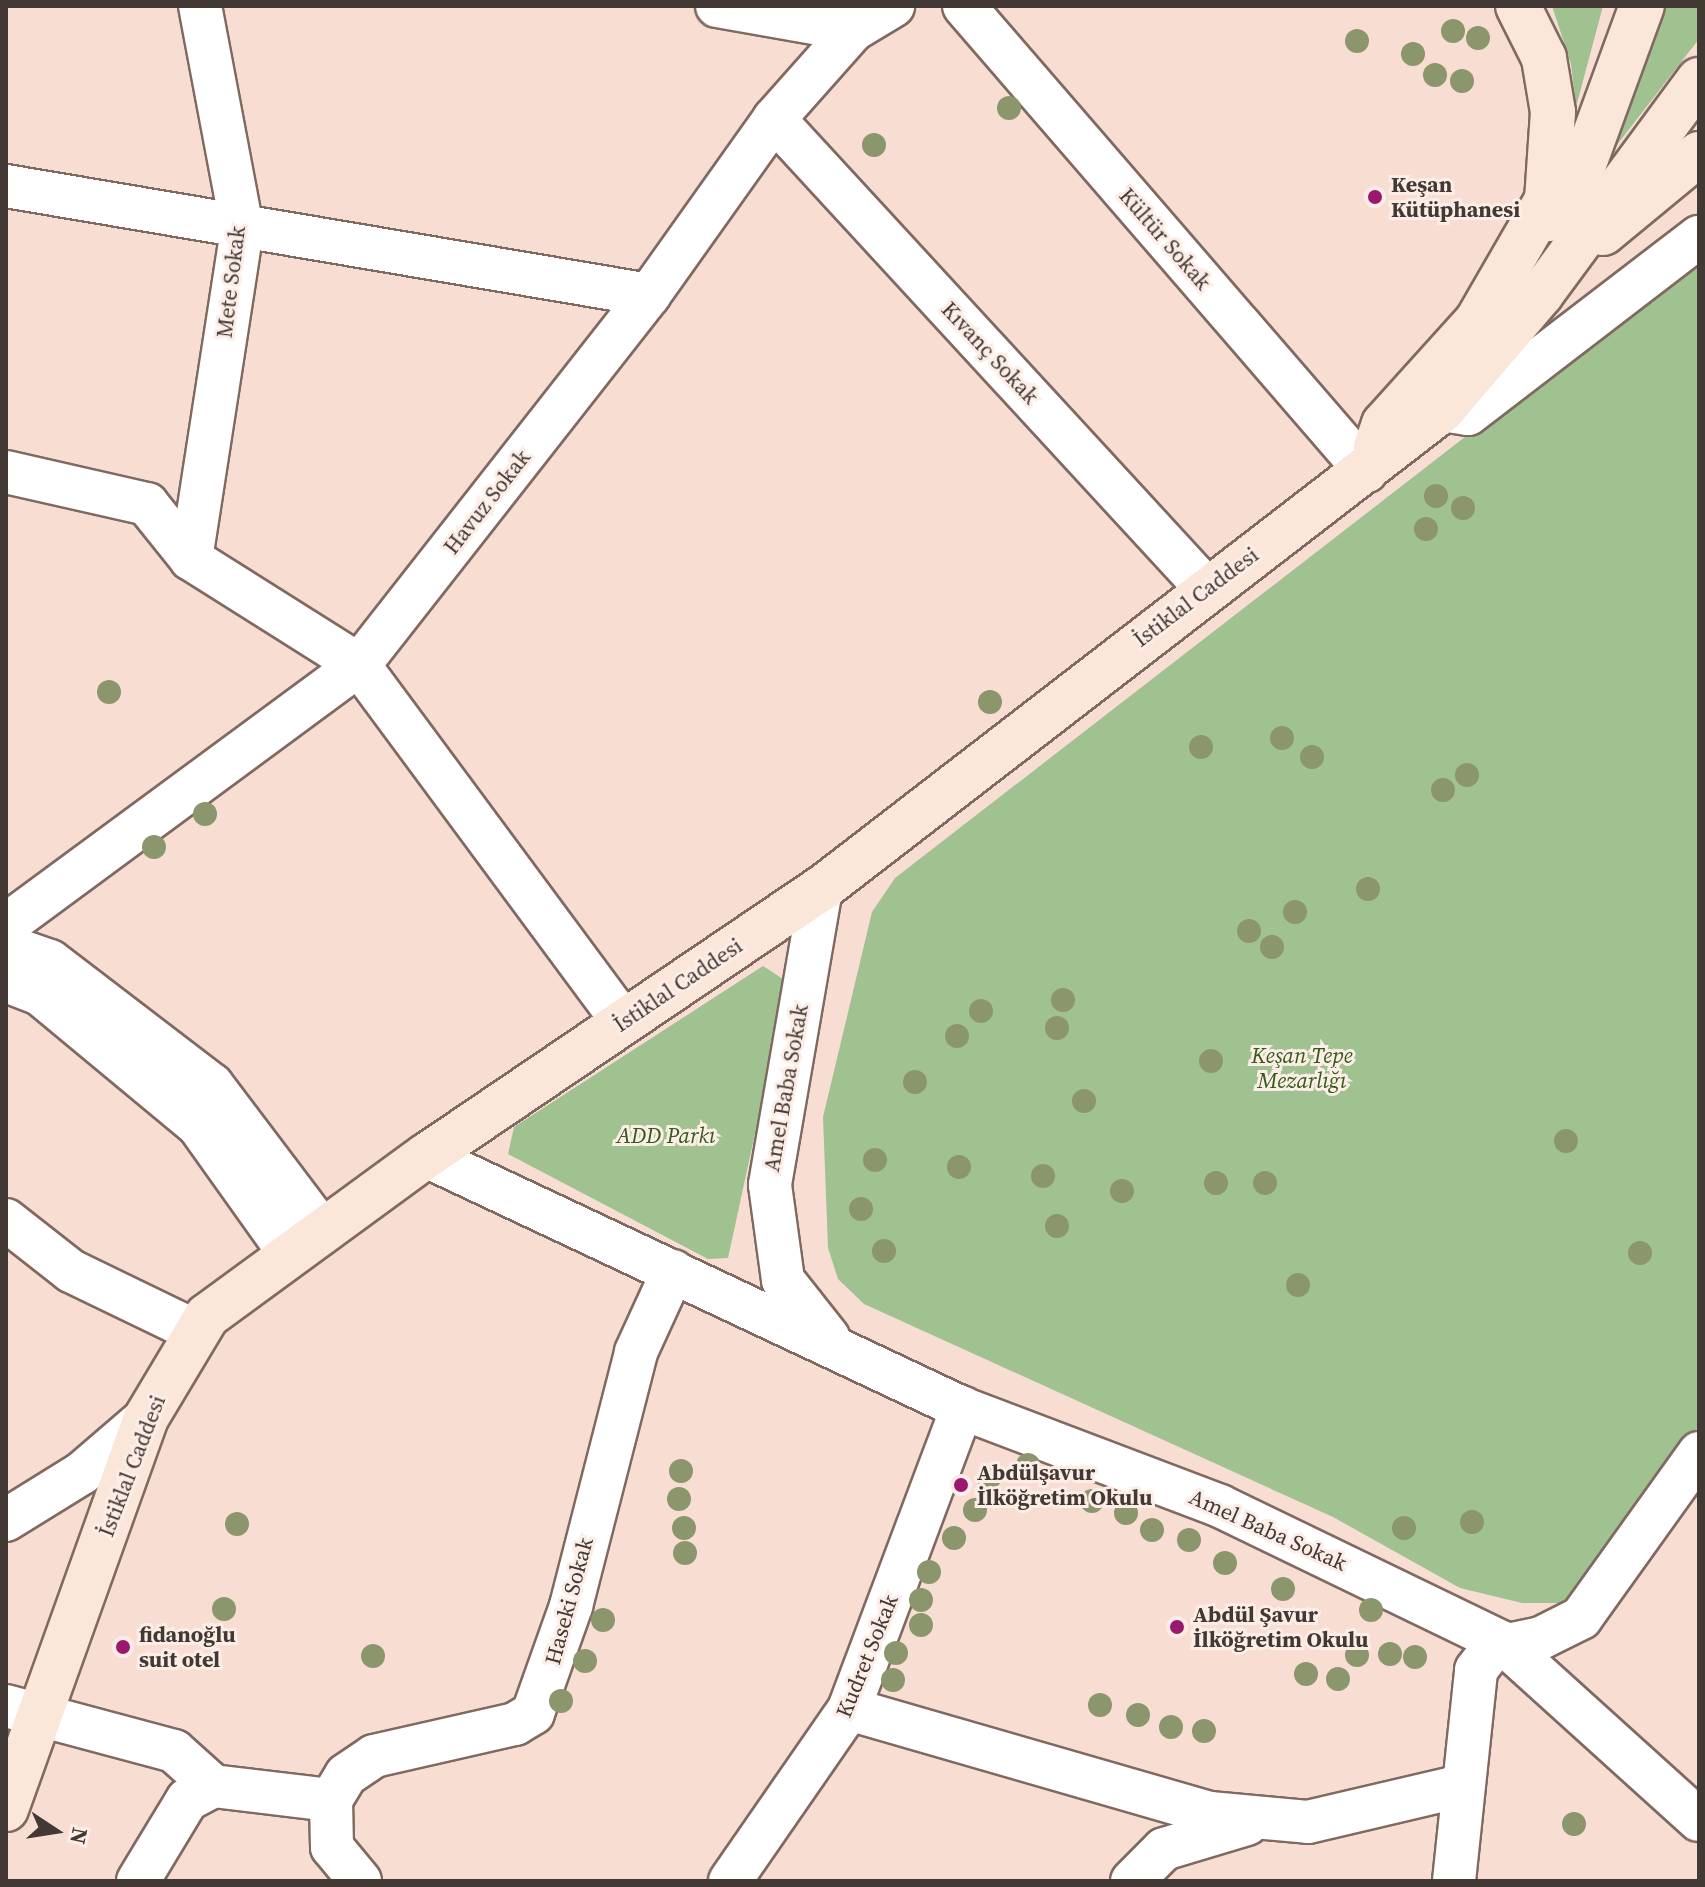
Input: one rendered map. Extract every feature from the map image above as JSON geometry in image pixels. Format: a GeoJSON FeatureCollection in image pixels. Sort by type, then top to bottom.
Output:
{"type":"FeatureCollection","features":[{"type":"Feature","properties":{"kind":"main road"},"geometry":{"type":"LineString","coordinates":[[1366,471],[1384,424],[1477,321],[1519,254],[1547,200],[1553,112],[1544,58],[1518,6]]}},
{"type":"Feature","properties":{"kind":"main road"},"geometry":{"type":"LineString","coordinates":[[1519,254],[1580,175],[1642,6]]}},
{"type":"Feature","properties":{"kind":"main road"},"geometry":{"type":"LineString","coordinates":[[1541,294],[1699,80]]}},
{"type":"Feature","properties":{"kind":"main road"},"geometry":{"type":"LineString","coordinates":[[1541,294],[1699,154]]}},
{"type":"Feature","properties":{"kind":"main road","name":"İstiklal Caddesi"},"geometry":{"type":"LineString","coordinates":[[6,1809],[24,1711],[146,1418],[195,1331],[306,1243],[426,1156],[821,889],[1205,587],[1366,471],[1442,410],[1541,294]]}},
{"type":"Feature","properties":{"kind":"street","name":"Mete Sokak"},"geometry":{"type":"LineString","coordinates":[[191,559],[242,228],[200,6]]}},
{"type":"Feature","properties":{"kind":"street"},"geometry":{"type":"LineString","coordinates":[[717,6],[853,30]]}},
{"type":"Feature","properties":{"kind":"street","name":"Havuz Sokak"},"geometry":{"type":"LineString","coordinates":[[6,925],[359,665],[649,295],[774,119],[853,30],[893,6]]}},
{"type":"Feature","properties":{"kind":"street","name":"Kültür Sokak"},"geometry":{"type":"LineString","coordinates":[[964,6],[1366,471]]}},
{"type":"Feature","properties":{"kind":"street","name":"Kıvanç Sokak"},"geometry":{"type":"LineString","coordinates":[[774,119],[1205,587]]}},
{"type":"Feature","properties":{"kind":"street"},"geometry":{"type":"LineString","coordinates":[[6,186],[649,295]]}},
{"type":"Feature","properties":{"kind":"street"},"geometry":{"type":"LineString","coordinates":[[1442,410],[1468,414],[1699,237]]}},
{"type":"Feature","properties":{"kind":"street"},"geometry":{"type":"LineString","coordinates":[[6,472],[147,504],[191,559],[359,665],[623,1022]]}},
{"type":"Feature","properties":{"kind":"street","name":"Amel Baba Sokak"},"geometry":{"type":"LineString","coordinates":[[821,889],[772,1155],[773,1246],[794,1301],[851,1355]]}},
{"type":"Feature","properties":{"kind":"street"},"geometry":{"type":"LineString","coordinates":[[6,946],[50,961],[212,1085],[306,1243]]}},
{"type":"Feature","properties":{"kind":"street"},"geometry":{"type":"LineString","coordinates":[[6,981],[40,994],[198,1125],[306,1243]]}},
{"type":"Feature","properties":{"kind":"street","name":"Amel Baba Sokak"},"geometry":{"type":"LineString","coordinates":[[426,1156],[962,1408],[1220,1506],[1503,1643],[1699,1820]]}},
{"type":"Feature","properties":{"kind":"street"},"geometry":{"type":"LineString","coordinates":[[6,1220],[71,1271],[195,1331]]}},
{"type":"Feature","properties":{"kind":"street","name":"Haseki Sokak"},"geometry":{"type":"LineString","coordinates":[[331,1800],[346,1775],[374,1756],[515,1724],[533,1713],[571,1606],[636,1352],[673,1271]]}},
{"type":"Feature","properties":{"kind":"street","name":"Kudret Sokak"},"geometry":{"type":"LineString","coordinates":[[730,1881],[849,1709],[962,1408]]}},
{"type":"Feature","properties":{"kind":"street"},"geometry":{"type":"LineString","coordinates":[[6,1520],[82,1473],[146,1418]]}},
{"type":"Feature","properties":{"kind":"street"},"geometry":{"type":"LineString","coordinates":[[1454,1881],[1476,1670],[1503,1643],[1541,1638],[1581,1618],[1699,1453]]}},
{"type":"Feature","properties":{"kind":"street"},"geometry":{"type":"LineString","coordinates":[[849,1709],[1210,1813],[1264,1820],[1359,1814],[1462,1786]]}},
{"type":"Feature","properties":{"kind":"street"},"geometry":{"type":"LineString","coordinates":[[24,1711],[174,1751],[213,1786]]}},
{"type":"Feature","properties":{"kind":"street"},"geometry":{"type":"LineString","coordinates":[[138,1881],[187,1800],[213,1786],[331,1800],[332,1847],[360,1881]]}},
{"type":"Feature","properties":{"kind":"street"},"geometry":{"type":"LineString","coordinates":[[1132,1881],[1164,1849],[1264,1820]]}},
{"type":"Feature","properties":{"kind":"green space"},"geometry":{"type":"Polygon","coordinates":[[[1552,6],[1603,6],[1576,107],[1571,64],[1552,6]]]}},
{"type":"Feature","properties":{"kind":"green space"},"geometry":{"type":"Polygon","coordinates":[[[1666,6],[1699,6],[1699,39],[1613,150],[1666,6]]]}},
{"type":"Feature","properties":{"kind":"green space","name":"Keşan Tepe Mezarlığı"},"geometry":{"type":"Polygon","coordinates":[[[1699,256],[1699,1425],[1587,1589],[1559,1603],[1522,1603],[1460,1588],[1333,1517],[864,1304],[838,1279],[828,1248],[823,1117],[872,912],[895,878],[1699,256]]]}},
{"type":"Feature","properties":{"kind":"green space","name":"ADD Parkı"},"geometry":{"type":"Polygon","coordinates":[[[763,966],[783,979],[785,995],[728,1258],[708,1259],[508,1154],[514,1127],[763,966]]]}},
{"type":"Feature","properties":{"kind":"place","name":"Keşan Kütüphanesi"},"geometry":{"type":"Point","coordinates":[1375,197]}},
{"type":"Feature","properties":{"kind":"place","name":"Abdülşavur İlköğretim Okulu"},"geometry":{"type":"Point","coordinates":[961,1485]}},
{"type":"Feature","properties":{"kind":"place","name":"Abdül Şavur İlköğretim Okulu"},"geometry":{"type":"Point","coordinates":[1177,1627]}},
{"type":"Feature","properties":{"kind":"place","name":"fidanoğlu suit otel"},"geometry":{"type":"Point","coordinates":[123,1647]}}]}
